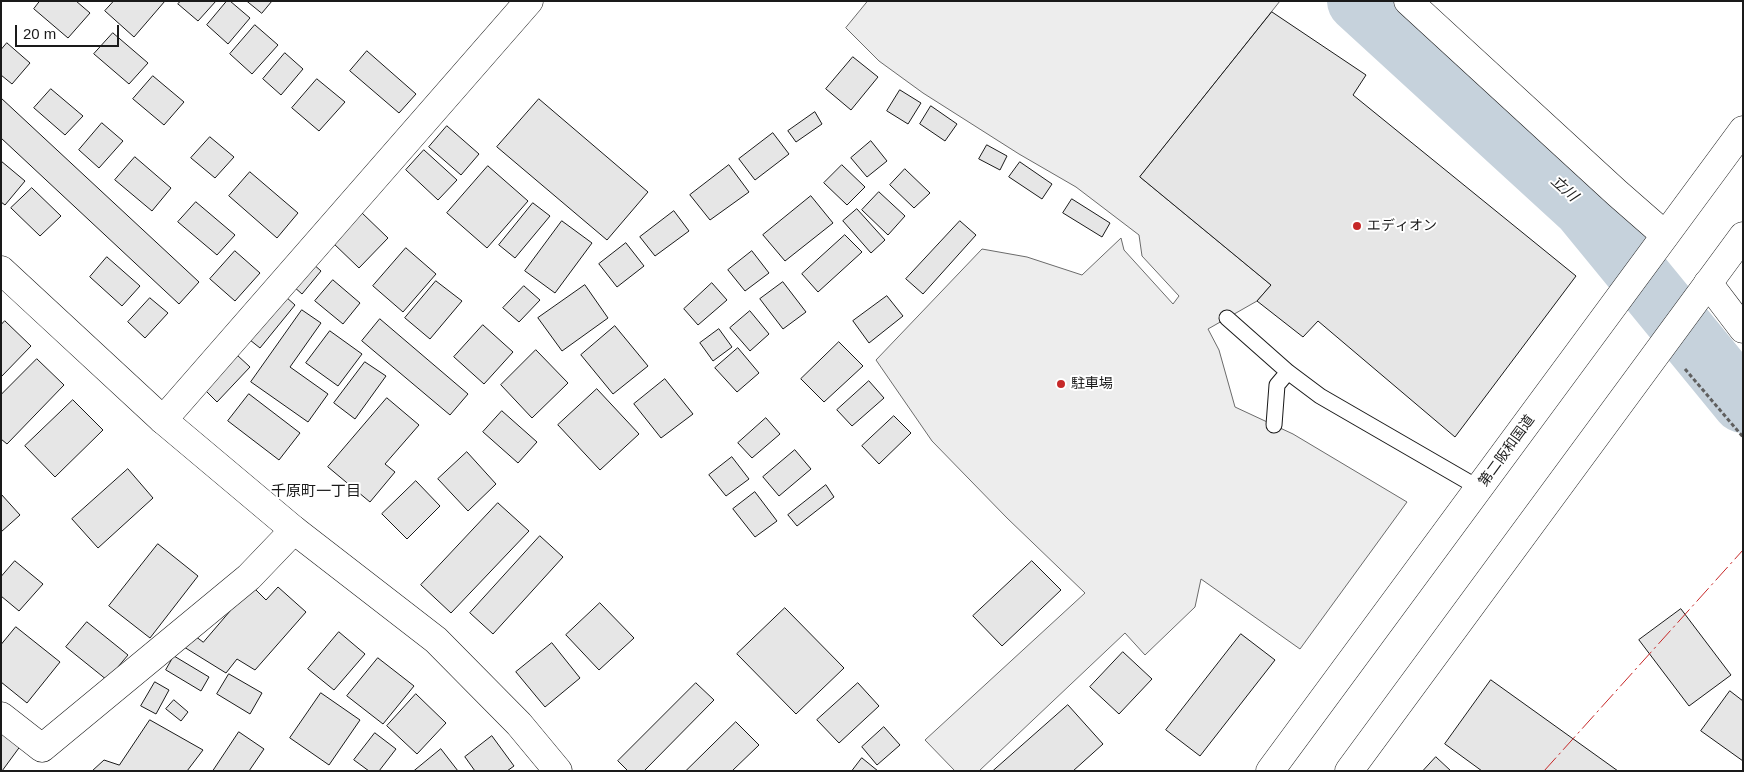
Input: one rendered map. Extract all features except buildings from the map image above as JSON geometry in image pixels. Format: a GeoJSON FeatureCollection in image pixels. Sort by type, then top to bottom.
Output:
{"type":"FeatureCollection","features":[{"type":"Feature","properties":{"kind":"main road"},"geometry":{"type":"LineString","coordinates":[[163,420],[529,1]]}},
{"type":"Feature","properties":{"kind":"main road"},"geometry":{"type":"LineString","coordinates":[[1408,1],[1618,193],[1659,244]]}},
{"type":"Feature","properties":{"kind":"main road","name":"第二阪和国道"},"geometry":{"type":"LineString","coordinates":[[1270,771],[1743,130]]}},
{"type":"Feature","properties":{"kind":"main road"},"geometry":{"type":"LineString","coordinates":[[1349,771],[1743,236]]}},
{"type":"Feature","properties":{"kind":"main road"},"geometry":{"type":"LineString","coordinates":[[1,270],[163,420],[294,530],[436,640],[519,724],[558,771]]}},
{"type":"Feature","properties":{"kind":"main road"},"geometry":{"type":"LineString","coordinates":[[1708,283],[1743,329]]}},
{"type":"Feature","properties":{"kind":"main road"},"geometry":{"type":"LineString","coordinates":[[1,716],[42,748],[249,577],[294,530]]}},
{"type":"Feature","properties":{"kind":"lane"},"geometry":{"type":"LineString","coordinates":[[1227,318],[1288,372],[1320,396],[1479,488]]}},
{"type":"Feature","properties":{"kind":"lane"},"geometry":{"type":"LineString","coordinates":[[1274,425],[1277,385],[1288,372]]}},
{"type":"Feature","properties":{"kind":"path"},"geometry":{"type":"LineString","coordinates":[[1666,340],[1743,437]]}},
{"type":"Feature","properties":{"kind":"shaded area","name":"駐車場"},"geometry":{"type":"Polygon","coordinates":[[[868,1],[1280,1],[1140,177],[1271,285],[1257,301],[1208,329],[1219,350],[1235,407],[1293,434],[1407,502],[1300,649],[1201,579],[1195,607],[1145,655],[1125,633],[979,771],[955,771],[925,740],[1085,593],[1007,518],[932,441],[876,360],[982,249],[1027,257],[1082,275],[1121,238],[1124,250],[1173,304],[1179,296],[1142,256],[1139,235],[1076,187],[1019,154],[923,93],[879,61],[846,28],[868,1]]]}},
{"type":"Feature","properties":{"kind":"waterway","name":"立川"},"geometry":{"type":"LineString","coordinates":[[1358,1],[1584,208],[1743,402]]}},
{"type":"Feature","properties":{"kind":"power"},"geometry":{"type":"LineString","coordinates":[[1544,771],[1743,550]]}},
{"type":"Feature","properties":{"kind":"place","name":"エディオン"},"geometry":{"type":"Point","coordinates":[1357,226]}},
{"type":"Feature","properties":{"kind":"place","name":"駐車場"},"geometry":{"type":"Point","coordinates":[1061,384]}},
{"type":"Feature","properties":{"kind":"district","name":"千原町一丁目"},"geometry":{"type":"Point","coordinates":[316,492]}}]}
